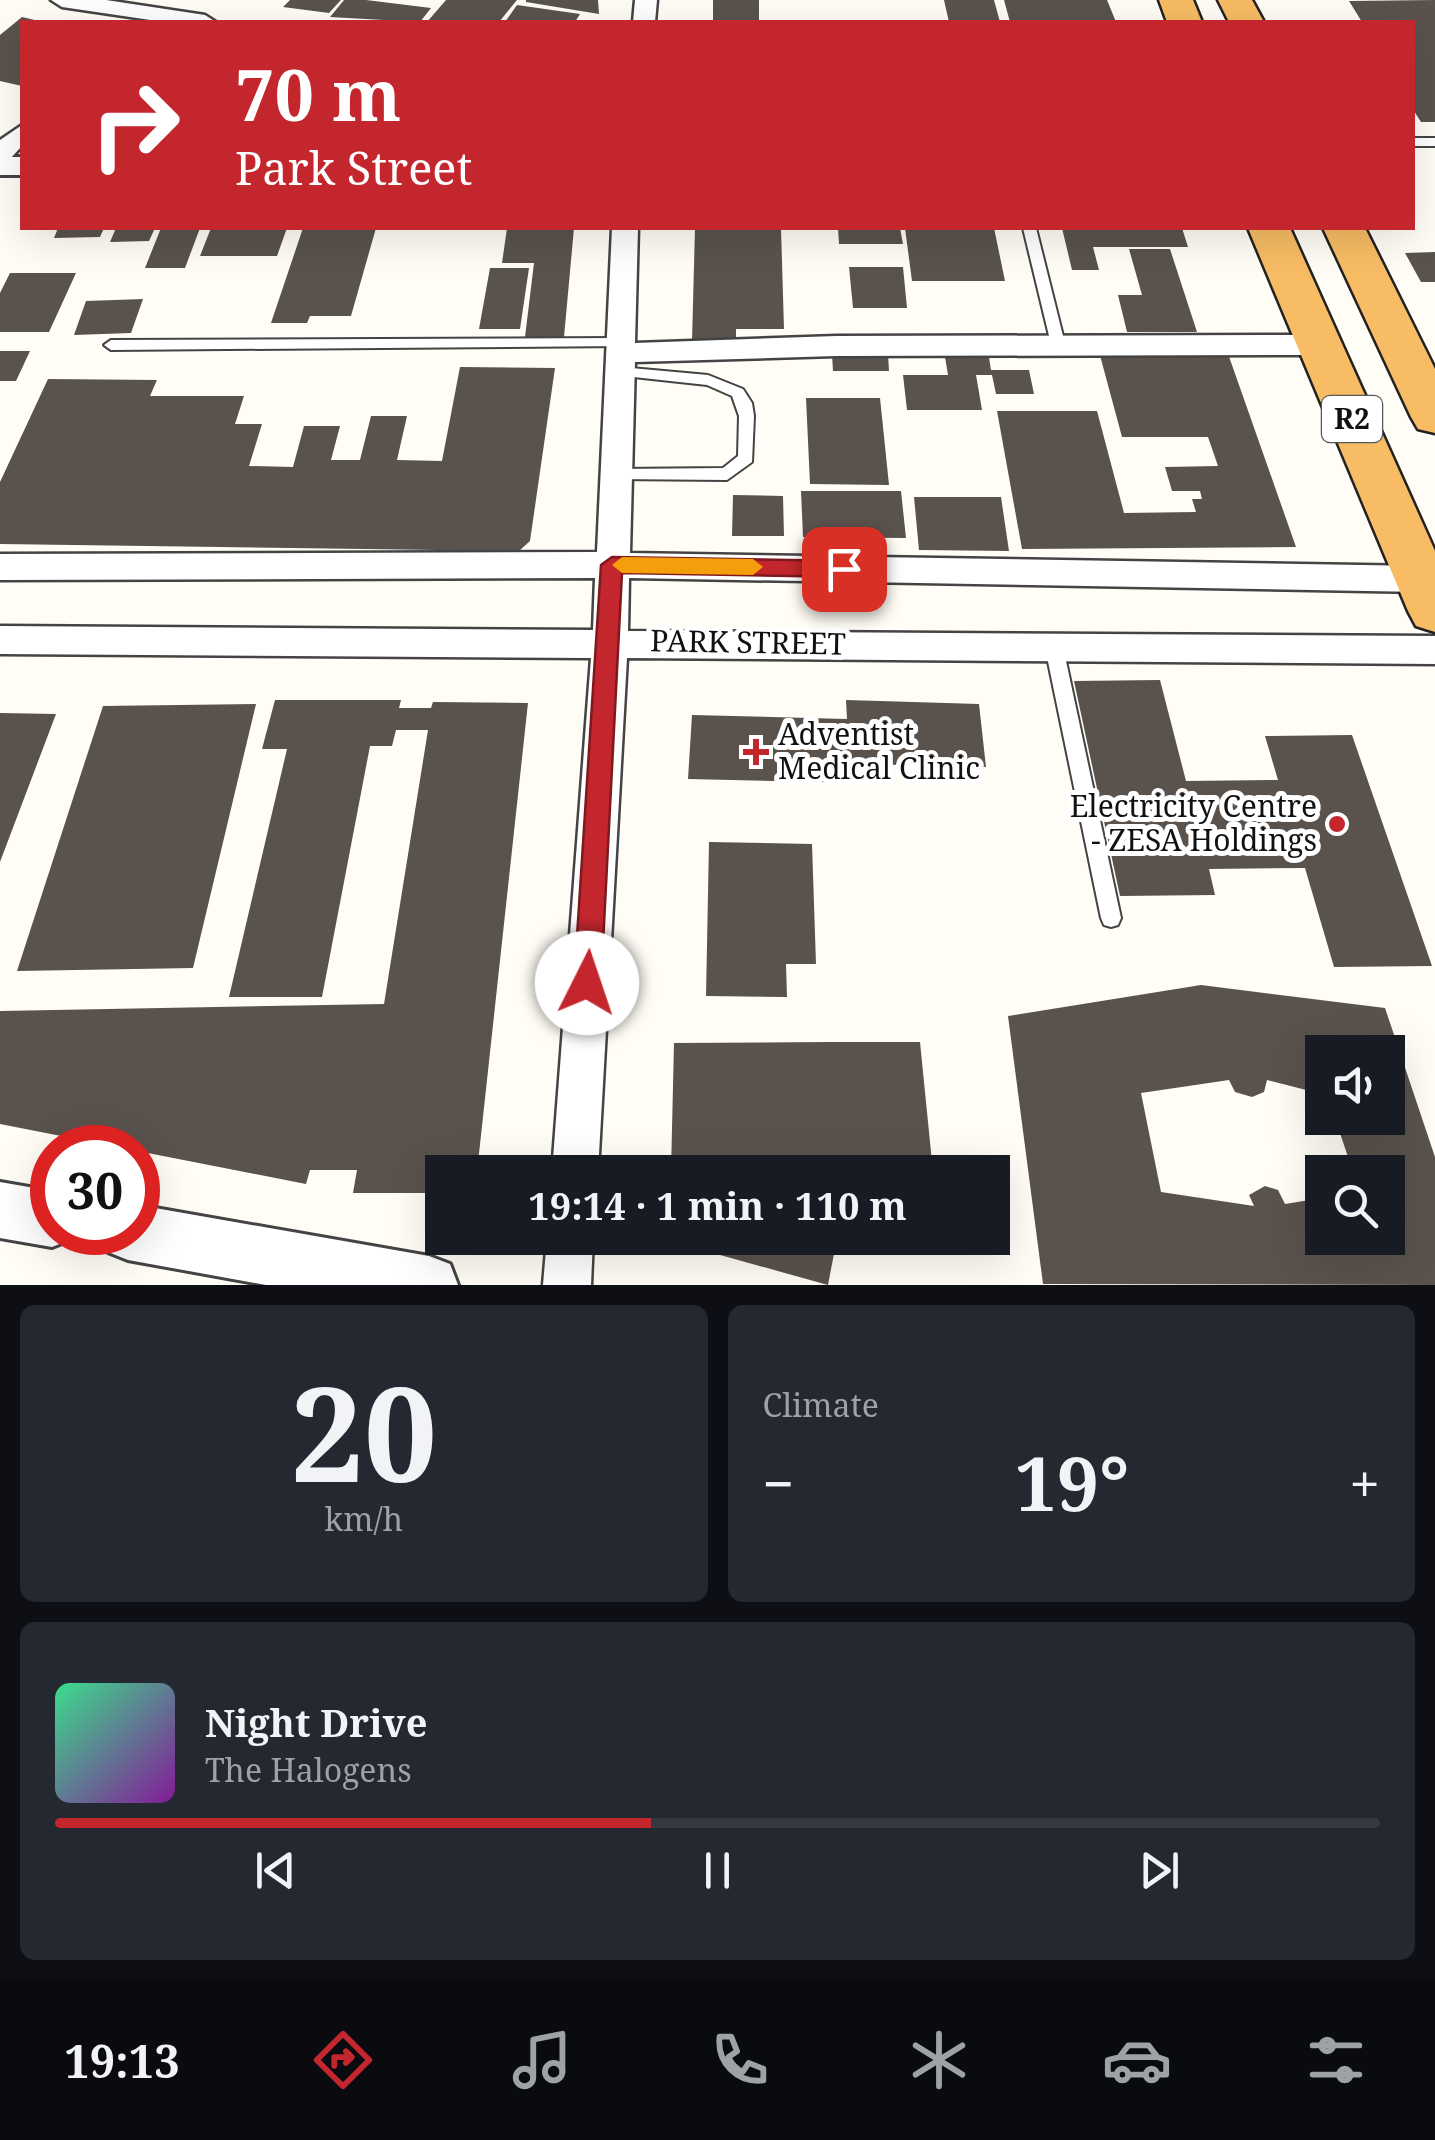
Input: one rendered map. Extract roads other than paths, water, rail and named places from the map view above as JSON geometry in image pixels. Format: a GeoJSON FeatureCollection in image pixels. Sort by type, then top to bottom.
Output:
{"type":"FeatureCollection","features":[{"type":"Feature","properties":{"kind":"highway","name":"R2"},"geometry":{"type":"LineString","coordinates":[[1270,230],[1429,595]]}},
{"type":"Feature","properties":{"kind":"highway","name":"R2"},"geometry":{"type":"LineString","coordinates":[[1345,230],[1435,416]]}},
{"type":"Feature","properties":{"kind":"street"},"geometry":{"type":"LineString","coordinates":[[62,0],[193,20]]}},
{"type":"Feature","properties":{"kind":"street"},"geometry":{"type":"LineString","coordinates":[[0,155],[20,134]]}},
{"type":"Feature","properties":{"kind":"street"},"geometry":{"type":"LineString","coordinates":[[575,1155],[610,641],[625,230]]}},
{"type":"Feature","properties":{"kind":"street"},"geometry":{"type":"LineString","coordinates":[[620,356],[1058,344],[1320,344]]}},
{"type":"Feature","properties":{"kind":"street"},"geometry":{"type":"LineString","coordinates":[[0,567],[612,565],[1429,595]]}},
{"type":"Feature","properties":{"kind":"street","name":"PARK STREET"},"geometry":{"type":"LineString","coordinates":[[0,640],[610,641],[1435,650]]}},
{"type":"Feature","properties":{"kind":"street"},"geometry":{"type":"LineString","coordinates":[[0,1210],[30,1215]]}},
{"type":"Feature","properties":{"kind":"street"},"geometry":{"type":"LineString","coordinates":[[160,1238],[430,1285]]}},
{"type":"Feature","properties":{"kind":"street"},"geometry":{"type":"LineString","coordinates":[[567,1285],[569,1255]]}},
{"type":"Feature","properties":{"kind":"lane"},"geometry":{"type":"LineString","coordinates":[[1029,230],[1058,344]]}},
{"type":"Feature","properties":{"kind":"lane"},"geometry":{"type":"LineString","coordinates":[[111,345],[620,356],[717,380],[736,390],[744,402],[746,458],[727,474],[618,476]]}},
{"type":"Feature","properties":{"kind":"lane"},"geometry":{"type":"LineString","coordinates":[[1054,646],[1111,918]]}},
{"type":"Feature","properties":{"kind":"place","name":"Adventist Medical Clinic"},"geometry":{"type":"Point","coordinates":[756,752]}},
{"type":"Feature","properties":{"kind":"place","name":"Electricity Centre - ZESA Holdings"},"geometry":{"type":"Point","coordinates":[1337,824]}}]}
